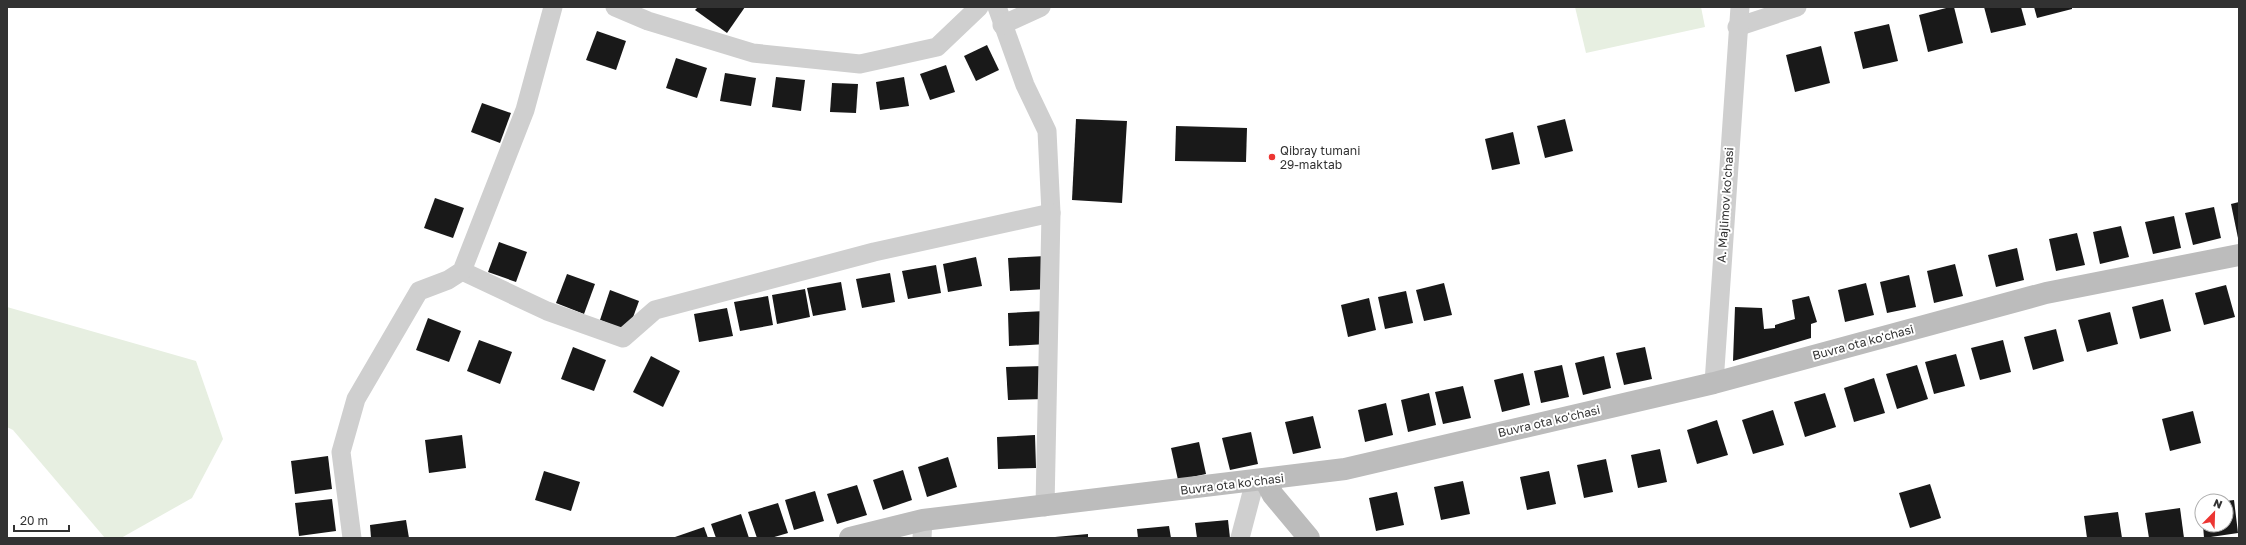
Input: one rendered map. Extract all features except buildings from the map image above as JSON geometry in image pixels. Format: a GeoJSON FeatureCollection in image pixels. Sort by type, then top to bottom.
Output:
{"type":"FeatureCollection","features":[{"type":"Feature","properties":{"kind":"main road","name":"Buvra ota ko'chasi"},"geometry":{"type":"LineString","coordinates":[[850,538],[923,529],[1046,507],[1344,469],[1714,383],[2046,293],[2239,255]]}},
{"type":"Feature","properties":{"kind":"main road"},"geometry":{"type":"LineString","coordinates":[[1260,480],[1309,538]]}},
{"type":"Feature","properties":{"kind":"street"},"geometry":{"type":"LineString","coordinates":[[352,538],[341,452],[356,399],[419,291],[448,280],[462,271],[525,110],[553,7]]}},
{"type":"Feature","properties":{"kind":"street"},"geometry":{"type":"LineString","coordinates":[[615,7],[648,21],[753,53],[860,64],[937,47],[979,7]]}},
{"type":"Feature","properties":{"kind":"street"},"geometry":{"type":"LineString","coordinates":[[997,7],[1002,25],[1026,85],[1048,131],[1051,213],[1046,507]]}},
{"type":"Feature","properties":{"kind":"street"},"geometry":{"type":"LineString","coordinates":[[1002,25],[1041,7]]}},
{"type":"Feature","properties":{"kind":"street","name":"A. Majlimov ko'chasi"},"geometry":{"type":"LineString","coordinates":[[1714,383],[1737,27],[1740,7]]}},
{"type":"Feature","properties":{"kind":"street"},"geometry":{"type":"LineString","coordinates":[[1737,27],[1797,7]]}},
{"type":"Feature","properties":{"kind":"street"},"geometry":{"type":"LineString","coordinates":[[462,271],[547,311],[623,338],[655,310],[874,252],[1051,213]]}},
{"type":"Feature","properties":{"kind":"street"},"geometry":{"type":"LineString","coordinates":[[1240,538],[1260,480]]}},
{"type":"Feature","properties":{"kind":"shaded area"},"geometry":{"type":"Polygon","coordinates":[[[1575,7],[1701,7],[1705,27],[1586,53],[1575,7]]]}},
{"type":"Feature","properties":{"kind":"shaded area"},"geometry":{"type":"Polygon","coordinates":[[[7,307],[196,361],[223,439],[192,498],[121,538],[105,538],[13,430],[7,427],[7,307]]]}},
{"type":"Feature","properties":{"kind":"place","name":"Qibray tumani 29-maktab"},"geometry":{"type":"Point","coordinates":[1272,157]}}]}
